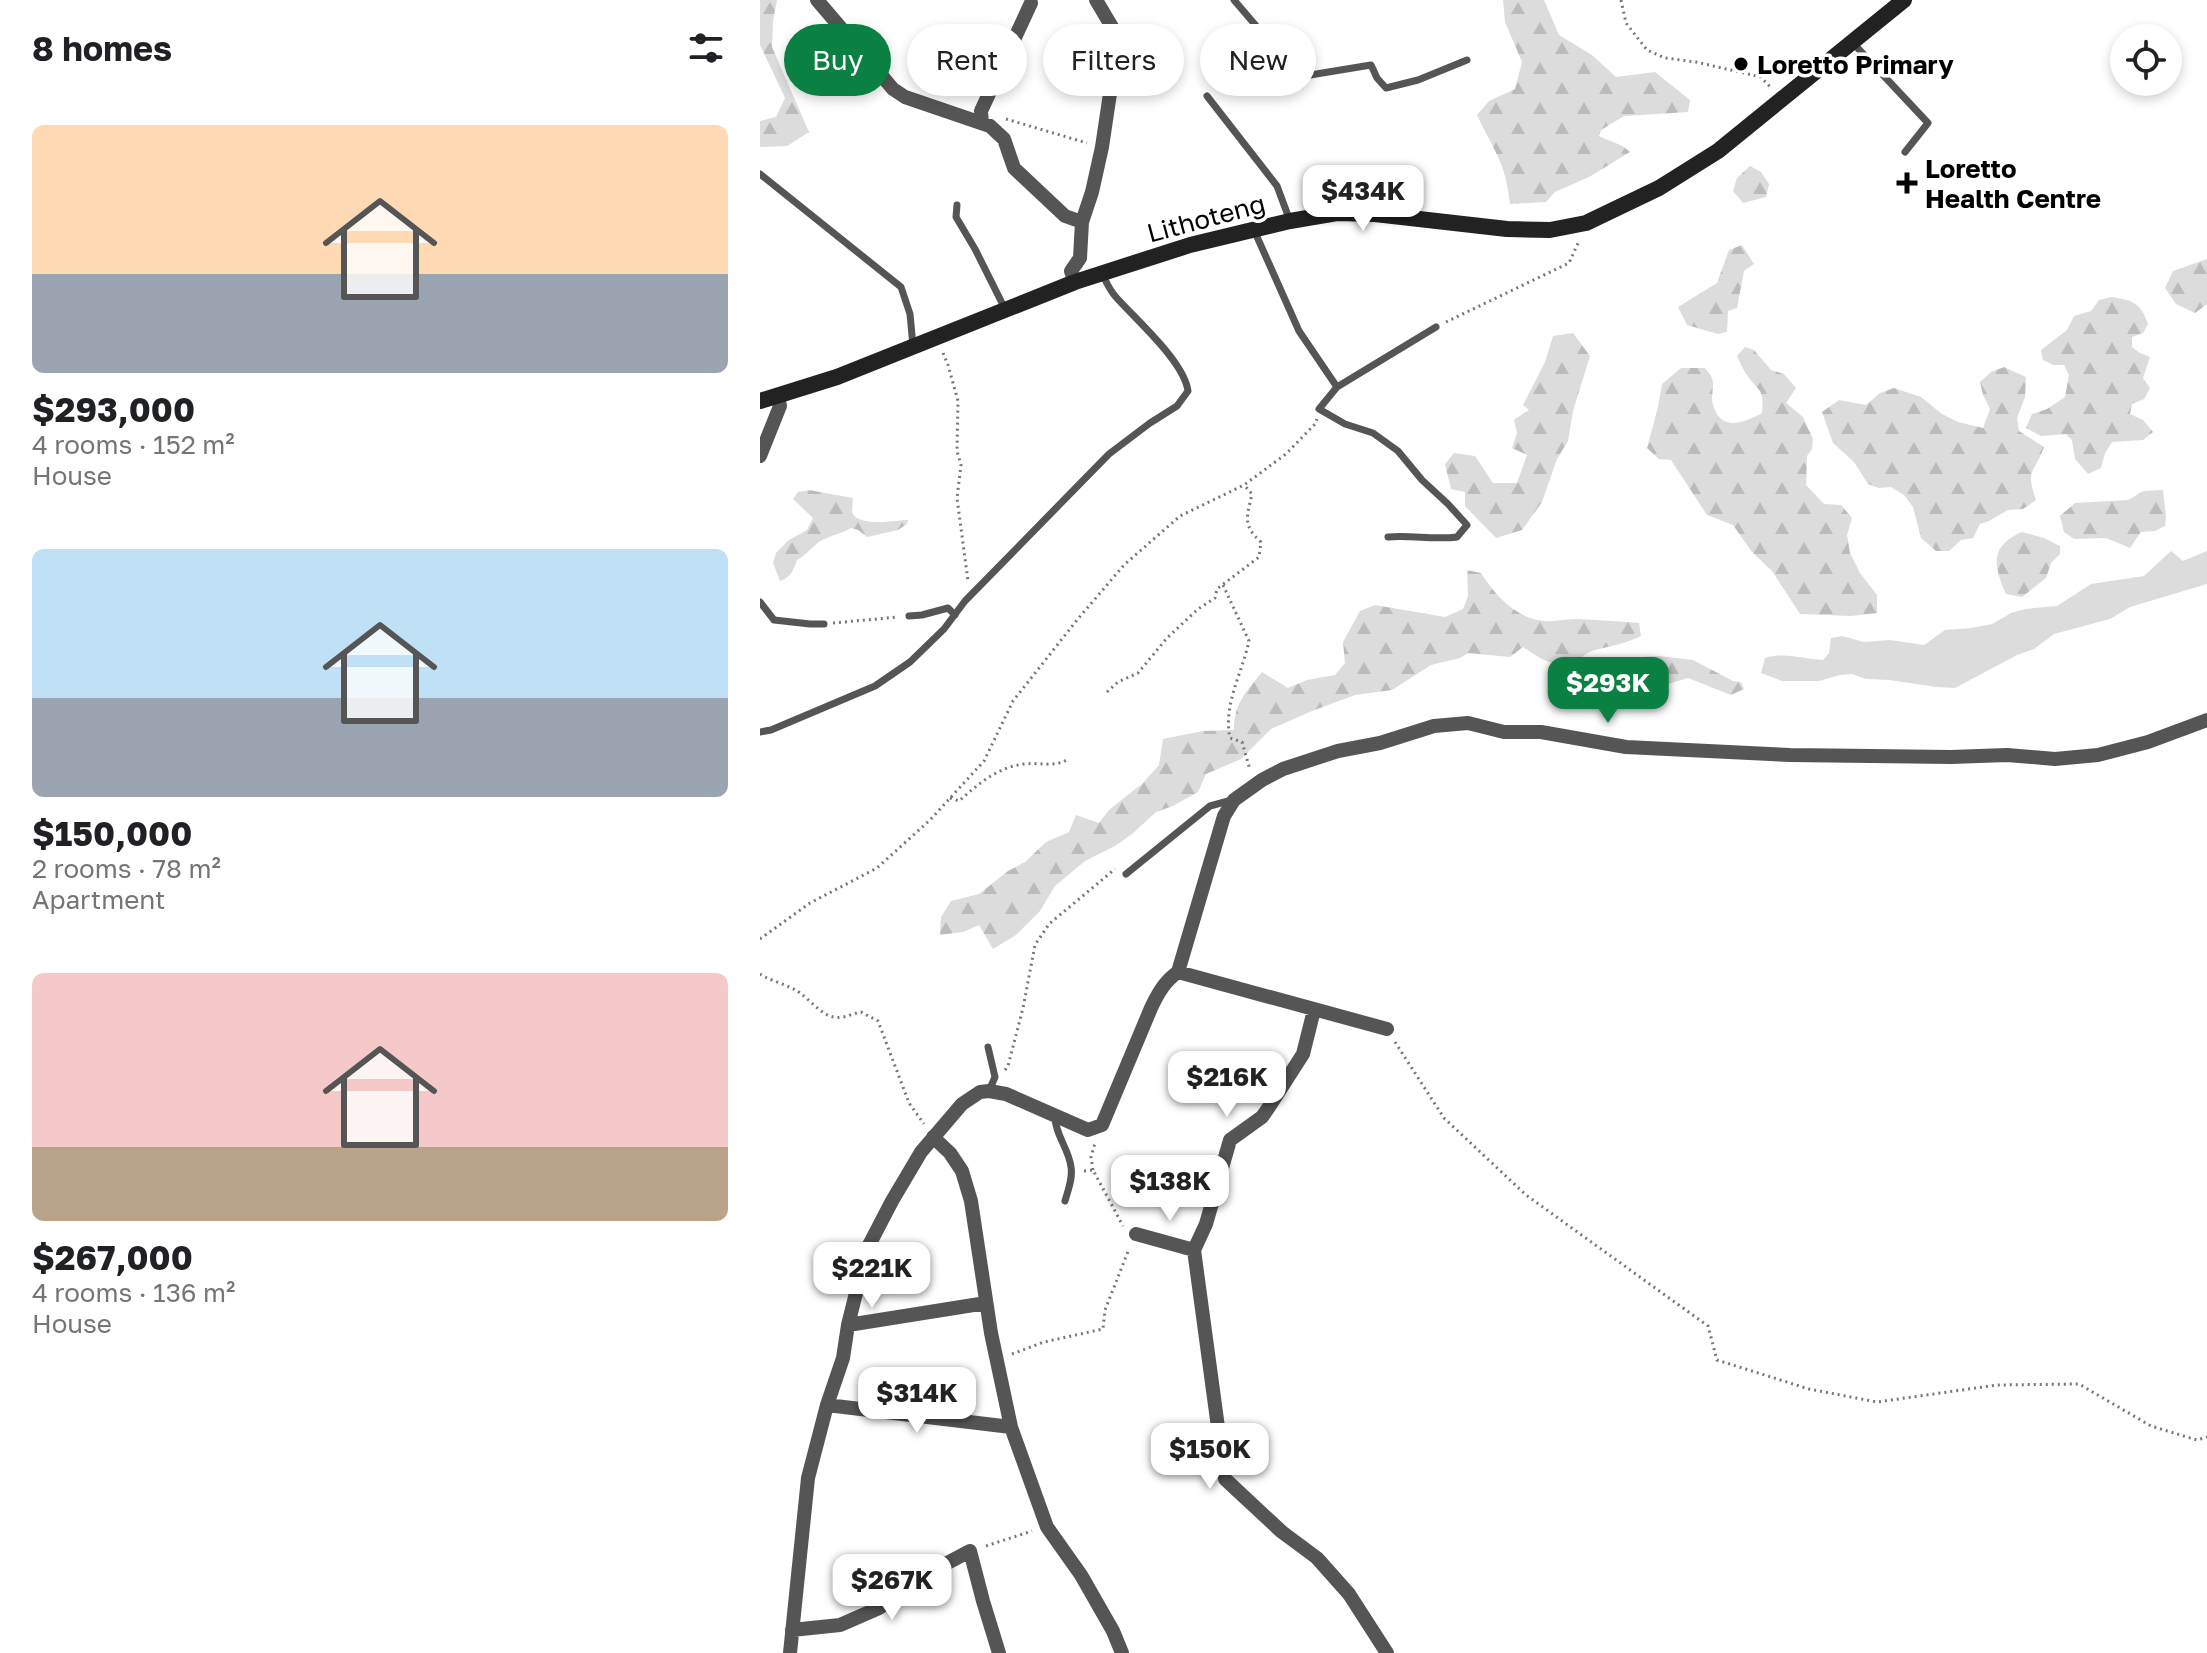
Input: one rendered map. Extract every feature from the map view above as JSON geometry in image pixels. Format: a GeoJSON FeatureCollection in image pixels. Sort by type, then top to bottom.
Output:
{"type":"FeatureCollection","features":[{"type":"Feature","properties":{"kind":"main road","name":"Lithoteng"},"geometry":{"type":"LineString","coordinates":[[760,401],[837,377],[1075,282],[1190,245],[1290,221],[1337,213],[1375,214],[1507,229],[1550,230],[1586,223],[1659,188],[1718,151],[1904,0]]}},
{"type":"Feature","properties":{"kind":"street"},"geometry":{"type":"LineString","coordinates":[[817,0],[893,89],[905,97],[982,117],[1004,139],[1014,168],[1065,216],[1082,222]]}},
{"type":"Feature","properties":{"kind":"street"},"geometry":{"type":"LineString","coordinates":[[1075,282],[1071,271],[1080,258],[1082,222],[1102,147],[1115,60],[1115,32],[1096,0]]}},
{"type":"Feature","properties":{"kind":"street"},"geometry":{"type":"LineString","coordinates":[[982,117],[1031,3]]}},
{"type":"Feature","properties":{"kind":"street"},"geometry":{"type":"LineString","coordinates":[[760,456],[780,406],[778,395]]}},
{"type":"Feature","properties":{"kind":"street"},"geometry":{"type":"LineString","coordinates":[[790,1653],[808,1478],[843,1358],[867,1249],[892,1201],[933,1137],[962,1104],[992,1084],[1006,1094],[1088,1130],[1102,1125],[1160,990],[1178,972],[1224,816],[1234,800],[1262,780],[1283,769],[1338,751],[1380,743],[1434,726],[1468,723],[1504,732],[1541,732],[1626,747],[1790,755],[2007,755],[2055,759],[2098,755],[2148,742],[2207,720]]}},
{"type":"Feature","properties":{"kind":"street"},"geometry":{"type":"LineString","coordinates":[[1178,972],[1387,1029]]}},
{"type":"Feature","properties":{"kind":"street"},"geometry":{"type":"LineString","coordinates":[[1314,1010],[1303,1054],[1269,1107],[1262,1117],[1230,1140],[1206,1224],[1194,1250],[1225,1479],[1282,1532],[1317,1558],[1349,1594],[1387,1653]]}},
{"type":"Feature","properties":{"kind":"street"},"geometry":{"type":"LineString","coordinates":[[933,1137],[950,1153],[962,1171],[971,1201],[986,1303],[1011,1427],[1047,1527],[1081,1575],[1122,1653]]}},
{"type":"Feature","properties":{"kind":"street"},"geometry":{"type":"LineString","coordinates":[[1136,1234],[1194,1250]]}},
{"type":"Feature","properties":{"kind":"street"},"geometry":{"type":"LineString","coordinates":[[848,1325],[986,1303]]}},
{"type":"Feature","properties":{"kind":"street"},"geometry":{"type":"LineString","coordinates":[[827,1405],[1011,1427]]}},
{"type":"Feature","properties":{"kind":"street"},"geometry":{"type":"LineString","coordinates":[[792,1630],[840,1625],[879,1608],[934,1570],[970,1551],[999,1653]]}},
{"type":"Feature","properties":{"kind":"lane"},"geometry":{"type":"LineString","coordinates":[[1234,0],[1254,24]]}},
{"type":"Feature","properties":{"kind":"lane"},"geometry":{"type":"LineString","coordinates":[[1852,42],[1928,123],[1905,152]]}},
{"type":"Feature","properties":{"kind":"lane"},"geometry":{"type":"LineString","coordinates":[[1316,74],[1371,65],[1386,88],[1418,80],[1467,60]]}},
{"type":"Feature","properties":{"kind":"lane"},"geometry":{"type":"LineString","coordinates":[[1207,96],[1277,186],[1290,221]]}},
{"type":"Feature","properties":{"kind":"lane"},"geometry":{"type":"LineString","coordinates":[[760,174],[901,287],[910,314],[913,346]]}},
{"type":"Feature","properties":{"kind":"lane"},"geometry":{"type":"LineString","coordinates":[[957,205],[956,217],[1006,311]]}},
{"type":"Feature","properties":{"kind":"lane"},"geometry":{"type":"LineString","coordinates":[[1253,229],[1299,331],[1337,387]]}},
{"type":"Feature","properties":{"kind":"lane"},"geometry":{"type":"LineString","coordinates":[[760,732],[875,686],[910,662],[944,629],[974,591],[1109,454],[1177,406],[1188,391],[1187,381],[1163,348],[1112,293],[1102,274]]}},
{"type":"Feature","properties":{"kind":"lane"},"geometry":{"type":"LineString","coordinates":[[1388,537],[1457,537],[1467,525],[1398,451],[1373,433],[1345,424],[1319,409],[1337,387],[1436,327]]}},
{"type":"Feature","properties":{"kind":"lane"},"geometry":{"type":"LineString","coordinates":[[760,602],[774,620],[824,624]]}},
{"type":"Feature","properties":{"kind":"lane"},"geometry":{"type":"LineString","coordinates":[[909,616],[948,608],[955,615]]}},
{"type":"Feature","properties":{"kind":"lane"},"geometry":{"type":"LineString","coordinates":[[1126,874],[1210,806],[1234,800]]}},
{"type":"Feature","properties":{"kind":"lane"},"geometry":{"type":"LineString","coordinates":[[988,1047],[992,1084]]}},
{"type":"Feature","properties":{"kind":"lane"},"geometry":{"type":"LineString","coordinates":[[1055,1116],[1055,1126],[1072,1170],[1065,1201]]}},
{"type":"Feature","properties":{"kind":"path"},"geometry":{"type":"LineString","coordinates":[[1621,0],[1626,23],[1647,50],[1665,58],[1761,77],[1782,99]]}},
{"type":"Feature","properties":{"kind":"path"},"geometry":{"type":"LineString","coordinates":[[982,117],[1102,147]]}},
{"type":"Feature","properties":{"kind":"path"},"geometry":{"type":"LineString","coordinates":[[1436,327],[1569,263],[1586,223]]}},
{"type":"Feature","properties":{"kind":"path"},"geometry":{"type":"LineString","coordinates":[[935,337],[948,365],[958,401],[957,451],[961,465],[957,498],[968,583],[974,591]]}},
{"type":"Feature","properties":{"kind":"path"},"geometry":{"type":"LineString","coordinates":[[760,939],[810,903],[877,868],[930,820],[984,761],[1013,701],[1124,565],[1180,516],[1244,485],[1286,454],[1315,424],[1319,409]]}},
{"type":"Feature","properties":{"kind":"path"},"geometry":{"type":"LineString","coordinates":[[1107,692],[1118,682],[1138,673],[1167,638],[1198,609],[1215,598],[1217,589],[1259,557],[1261,542],[1250,532],[1247,518],[1252,494],[1244,485]]}},
{"type":"Feature","properties":{"kind":"path"},"geometry":{"type":"LineString","coordinates":[[1223,585],[1249,641],[1227,722],[1230,738],[1242,742],[1250,770],[1262,780]]}},
{"type":"Feature","properties":{"kind":"path"},"geometry":{"type":"LineString","coordinates":[[824,624],[909,616]]}},
{"type":"Feature","properties":{"kind":"path"},"geometry":{"type":"LineString","coordinates":[[950,798],[959,801],[1001,770],[1025,764],[1061,764],[1068,759]]}},
{"type":"Feature","properties":{"kind":"path"},"geometry":{"type":"LineString","coordinates":[[992,1084],[1008,1066],[1035,945],[1049,924],[1118,866],[1126,874]]}},
{"type":"Feature","properties":{"kind":"path"},"geometry":{"type":"LineString","coordinates":[[760,974],[798,991],[832,1017],[842,1018],[861,1012],[878,1021],[909,1103],[933,1137]]}},
{"type":"Feature","properties":{"kind":"path"},"geometry":{"type":"LineString","coordinates":[[1387,1029],[1444,1118],[1526,1195],[1708,1326],[1717,1360],[1809,1389],[1877,1402],[1997,1385],[2079,1384],[2151,1426],[2197,1440],[2207,1437]]}},
{"type":"Feature","properties":{"kind":"path"},"geometry":{"type":"LineString","coordinates":[[997,1359],[1044,1342],[1103,1329],[1105,1310],[1136,1234],[1126,1230],[1093,1170],[1091,1157],[1095,1129]]}},
{"type":"Feature","properties":{"kind":"path"},"geometry":{"type":"LineString","coordinates":[[1072,1170],[1093,1170]]}},
{"type":"Feature","properties":{"kind":"path"},"geometry":{"type":"LineString","coordinates":[[970,1551],[1047,1527]]}},
{"type":"Feature","properties":{"kind":"green space"},"geometry":{"type":"Polygon","coordinates":[[[760,0],[777,0],[772,47],[784,75],[784,96],[760,45],[760,0]]]}},
{"type":"Feature","properties":{"kind":"green space"},"geometry":{"type":"Polygon","coordinates":[[[1503,0],[1544,0],[1559,35],[1592,55],[1616,77],[1655,72],[1690,100],[1688,112],[1624,116],[1601,130],[1599,136],[1630,152],[1589,177],[1555,192],[1546,202],[1510,204],[1502,167],[1477,115],[1489,101],[1515,89],[1522,62],[1505,22],[1503,0]]]}},
{"type":"Feature","properties":{"kind":"green space"},"geometry":{"type":"Polygon","coordinates":[[[793,96],[809,132],[787,146],[760,147],[760,121],[776,117],[785,98],[793,96]]]}},
{"type":"Feature","properties":{"kind":"green space"},"geometry":{"type":"Polygon","coordinates":[[[1750,166],[1761,172],[1769,184],[1766,197],[1743,203],[1733,191],[1737,178],[1750,166]]]}},
{"type":"Feature","properties":{"kind":"green space"},"geometry":{"type":"Polygon","coordinates":[[[1742,245],[1754,264],[1744,271],[1737,308],[1728,311],[1727,332],[1718,334],[1687,325],[1678,307],[1717,283],[1729,250],[1742,245]]]}},
{"type":"Feature","properties":{"kind":"green space"},"geometry":{"type":"Polygon","coordinates":[[[2207,259],[2207,304],[2195,313],[2176,304],[2165,288],[2173,271],[2207,259]]]}},
{"type":"Feature","properties":{"kind":"green space"},"geometry":{"type":"Polygon","coordinates":[[[2111,297],[2135,304],[2148,324],[2143,333],[2132,337],[2132,347],[2150,357],[2143,378],[2150,388],[2144,399],[2132,404],[2130,414],[2143,420],[2153,432],[2143,440],[2112,442],[2101,468],[2088,474],[2075,459],[2072,440],[2066,434],[2041,436],[2026,428],[2032,414],[2047,409],[2065,397],[2069,375],[2064,365],[2053,365],[2043,360],[2041,350],[2067,330],[2074,316],[2091,311],[2099,300],[2111,297]]]}},
{"type":"Feature","properties":{"kind":"green space"},"geometry":{"type":"Polygon","coordinates":[[[1573,333],[1590,356],[1573,411],[1568,441],[1557,459],[1542,502],[1522,530],[1496,538],[1465,506],[1465,492],[1451,489],[1445,464],[1454,453],[1475,456],[1493,483],[1517,483],[1527,455],[1512,448],[1517,433],[1514,420],[1529,410],[1523,405],[1545,362],[1553,336],[1573,333]]]}},
{"type":"Feature","properties":{"kind":"green space"},"geometry":{"type":"Polygon","coordinates":[[[1745,347],[1754,350],[1771,370],[1784,374],[1796,388],[1786,403],[1803,417],[1813,439],[1807,456],[1806,485],[1824,504],[1841,505],[1852,518],[1847,535],[1850,553],[1860,573],[1877,595],[1877,613],[1851,616],[1800,614],[1772,571],[1752,552],[1733,525],[1707,515],[1671,460],[1659,459],[1647,448],[1662,384],[1681,368],[1705,368],[1713,382],[1713,405],[1717,414],[1727,422],[1741,422],[1762,413],[1762,395],[1737,356],[1745,347]]]}},
{"type":"Feature","properties":{"kind":"green space"},"geometry":{"type":"Polygon","coordinates":[[[2004,367],[2026,377],[2025,397],[2017,418],[2019,431],[2044,447],[2031,477],[2036,500],[2023,509],[2008,510],[1980,524],[1973,538],[1961,540],[1949,551],[1936,551],[1921,538],[1913,507],[1904,495],[1891,487],[1879,488],[1868,484],[1854,462],[1833,443],[1822,412],[1839,400],[1866,405],[1880,393],[1894,388],[1921,397],[1958,422],[1983,428],[1990,409],[1980,382],[1991,372],[2004,367]]]}},
{"type":"Feature","properties":{"kind":"green space"},"geometry":{"type":"Polygon","coordinates":[[[809,490],[853,498],[852,512],[862,520],[908,520],[907,524],[898,530],[867,537],[851,528],[826,538],[797,560],[787,578],[780,581],[773,563],[776,553],[789,540],[807,530],[813,518],[793,499],[798,492],[809,490]]]}},
{"type":"Feature","properties":{"kind":"green space"},"geometry":{"type":"Polygon","coordinates":[[[2163,490],[2165,526],[2155,531],[2141,532],[2130,548],[2106,538],[2074,539],[2064,532],[2060,516],[2075,503],[2128,500],[2144,491],[2163,490]]]}},
{"type":"Feature","properties":{"kind":"green space"},"geometry":{"type":"Polygon","coordinates":[[[2022,532],[2060,546],[2060,554],[2051,563],[2046,578],[2022,597],[2006,594],[1997,557],[2004,544],[2022,532]]]}},
{"type":"Feature","properties":{"kind":"green space"},"geometry":{"type":"Polygon","coordinates":[[[2171,551],[2183,561],[2207,551],[2207,584],[2130,607],[2110,619],[2054,634],[2034,649],[1955,688],[1866,679],[1852,674],[1819,681],[1782,681],[1761,673],[1765,658],[1772,656],[1823,660],[1829,653],[1831,638],[1842,636],[1864,642],[1890,640],[1924,645],[1945,630],[1992,624],[2025,609],[2057,606],[2091,584],[2144,576],[2171,551]]]}},
{"type":"Feature","properties":{"kind":"green space"},"geometry":{"type":"Polygon","coordinates":[[[1467,570],[1481,573],[1500,598],[1515,611],[1534,619],[1639,623],[1641,636],[1592,651],[1568,663],[1548,661],[1523,647],[1510,657],[1468,653],[1431,665],[1392,690],[1355,695],[1312,711],[1271,729],[1241,759],[1206,774],[1198,792],[1156,812],[1115,846],[1085,861],[1055,886],[1040,911],[1016,935],[993,949],[979,925],[963,932],[940,935],[941,917],[951,901],[979,894],[1025,862],[1046,842],[1069,832],[1076,815],[1099,823],[1159,765],[1163,739],[1203,731],[1234,730],[1239,705],[1262,672],[1288,688],[1307,680],[1335,675],[1345,663],[1343,642],[1360,611],[1375,605],[1445,617],[1463,609],[1468,596],[1467,570]]]}},
{"type":"Feature","properties":{"kind":"green space"},"geometry":{"type":"Polygon","coordinates":[[[1659,656],[1693,660],[1733,681],[1741,682],[1744,689],[1731,695],[1688,678],[1668,684],[1643,683],[1620,675],[1619,664],[1659,656]]]}},
{"type":"Feature","properties":{"kind":"place","name":"Loretto Primary"},"geometry":{"type":"Point","coordinates":[1741,64]}},
{"type":"Feature","properties":{"kind":"place","name":"Loretto Health Centre"},"geometry":{"type":"Point","coordinates":[1907,183]}}]}
